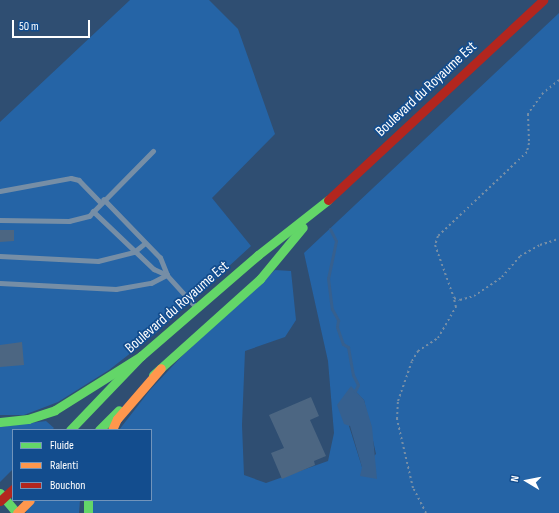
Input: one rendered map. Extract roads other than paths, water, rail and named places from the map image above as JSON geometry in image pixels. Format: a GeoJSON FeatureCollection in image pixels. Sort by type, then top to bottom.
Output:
{"type":"FeatureCollection","features":[{"type":"Feature","properties":{"kind":"main road","name":"Boulevard du Royaume Est"},"geometry":{"type":"LineString","coordinates":[[71,429],[141,356],[311,215],[543,0]]}},
{"type":"Feature","properties":{"kind":"main road","name":"Boulevard du Royaume Est"},"geometry":{"type":"LineString","coordinates":[[100,429],[161,368],[260,279],[291,243],[311,215]]}},
{"type":"Feature","properties":{"kind":"main road"},"geometry":{"type":"LineString","coordinates":[[0,422],[28,419],[55,410],[141,356]]}},
{"type":"Feature","properties":{"kind":"main road"},"geometry":{"type":"LineString","coordinates":[[112,429],[117,419],[161,368]]}},
{"type":"Feature","properties":{"kind":"main road"},"geometry":{"type":"LineString","coordinates":[[12,490],[1,497],[17,513],[29,501]]}},
{"type":"Feature","properties":{"kind":"main road"},"geometry":{"type":"LineString","coordinates":[[88,501],[88,513]]}},
{"type":"Feature","properties":{"kind":"lane"},"geometry":{"type":"LineString","coordinates":[[0,220],[69,221],[83,218],[93,211],[153,151]]}},
{"type":"Feature","properties":{"kind":"lane"},"geometry":{"type":"LineString","coordinates":[[0,190],[71,178],[79,180],[103,201],[160,258],[167,275],[197,308]]}},
{"type":"Feature","properties":{"kind":"lane"},"geometry":{"type":"LineString","coordinates":[[93,211],[134,252],[154,269],[167,275]]}},
{"type":"Feature","properties":{"kind":"lane"},"geometry":{"type":"LineString","coordinates":[[0,256],[98,261],[134,252],[146,243]]}},
{"type":"Feature","properties":{"kind":"lane"},"geometry":{"type":"LineString","coordinates":[[0,283],[116,289],[151,283],[167,275]]}},
{"type":"Feature","properties":{"kind":"waterway"},"geometry":{"type":"LineString","coordinates":[[330,229],[336,241],[328,278],[332,309],[338,320],[337,327],[343,344],[348,347],[353,375],[358,385],[355,391]]}}]}
